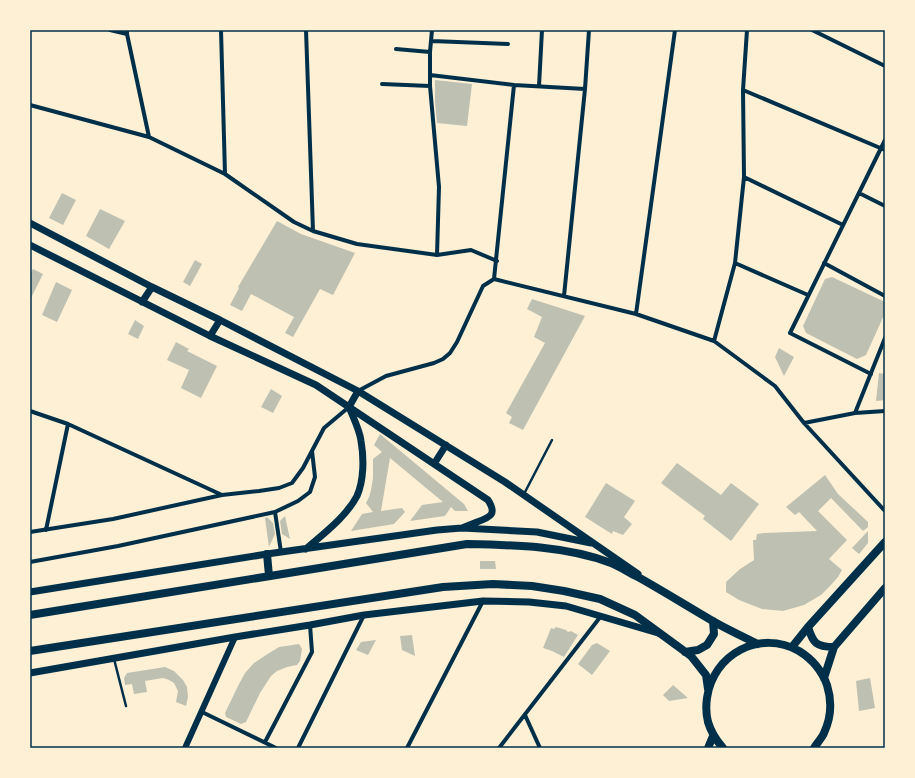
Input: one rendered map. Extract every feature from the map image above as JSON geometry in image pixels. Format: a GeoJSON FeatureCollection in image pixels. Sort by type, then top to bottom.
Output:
{"type":"FeatureCollection","features":[{"type":"Feature","properties":{"kind":"main road"},"geometry":{"type":"LineString","coordinates":[[30,223],[152,287],[358,391],[524,494],[660,589]]}},
{"type":"Feature","properties":{"kind":"main road"},"geometry":{"type":"LineString","coordinates":[[30,246],[210,336],[316,385],[488,500],[492,506],[492,513],[489,518],[462,528]]}},
{"type":"Feature","properties":{"kind":"main road"},"geometry":{"type":"LineString","coordinates":[[142,302],[152,287]]}},
{"type":"Feature","properties":{"kind":"main road"},"geometry":{"type":"LineString","coordinates":[[210,336],[220,320]]}},
{"type":"Feature","properties":{"kind":"main road"},"geometry":{"type":"LineString","coordinates":[[306,549],[346,512],[357,496],[362,480],[363,461],[361,440],[349,407],[358,391]]}},
{"type":"Feature","properties":{"kind":"main road"},"geometry":{"type":"LineString","coordinates":[[434,464],[446,445]]}},
{"type":"Feature","properties":{"kind":"main road"},"geometry":{"type":"LineString","coordinates":[[30,592],[267,554],[437,530],[462,528],[537,532],[596,544]]}},
{"type":"Feature","properties":{"kind":"main road"},"geometry":{"type":"LineString","coordinates":[[792,647],[808,627],[885,542]]}},
{"type":"Feature","properties":{"kind":"main road"},"geometry":{"type":"LineString","coordinates":[[30,615],[467,544],[491,544],[532,547],[575,553],[614,564],[660,589],[713,621],[758,644]]}},
{"type":"Feature","properties":{"kind":"main road"},"geometry":{"type":"LineString","coordinates":[[267,554],[269,576]]}},
{"type":"Feature","properties":{"kind":"main road"},"geometry":{"type":"LineString","coordinates":[[30,651],[436,588],[493,584],[532,586],[564,591],[600,600],[635,615],[690,656],[706,675],[708,689],[706,713],[713,736],[723,748]]}},
{"type":"Feature","properties":{"kind":"main road"},"geometry":{"type":"LineString","coordinates":[[824,678],[834,647],[885,588]]}},
{"type":"Feature","properties":{"kind":"main road"},"geometry":{"type":"LineString","coordinates":[[30,673],[310,625],[364,614],[483,601],[529,602],[566,606],[660,633]]}},
{"type":"Feature","properties":{"kind":"main road"},"geometry":{"type":"LineString","coordinates":[[685,652],[698,650],[707,645],[714,634],[713,621]]}},
{"type":"Feature","properties":{"kind":"main road"},"geometry":{"type":"LineString","coordinates":[[808,627],[815,643],[824,647],[834,647]]}},
{"type":"Feature","properties":{"kind":"main road"},"geometry":{"type":"LineString","coordinates":[[708,689],[715,673],[726,659],[741,649],[758,644],[775,643],[792,647],[805,655],[816,665],[824,678],[830,696],[830,715],[824,733],[814,748]]}},
{"type":"Feature","properties":{"kind":"main road"},"geometry":{"type":"LineString","coordinates":[[708,748],[713,736]]}},
{"type":"Feature","properties":{"kind":"street"},"geometry":{"type":"LineString","coordinates":[[110,30],[127,32],[149,138]]}},
{"type":"Feature","properties":{"kind":"street"},"geometry":{"type":"LineString","coordinates":[[221,30],[225,174]]}},
{"type":"Feature","properties":{"kind":"street"},"geometry":{"type":"LineString","coordinates":[[306,30],[313,231]]}},
{"type":"Feature","properties":{"kind":"street"},"geometry":{"type":"LineString","coordinates":[[432,30],[430,52],[430,86],[439,187],[437,255]]}},
{"type":"Feature","properties":{"kind":"street"},"geometry":{"type":"LineString","coordinates":[[539,86],[542,30]]}},
{"type":"Feature","properties":{"kind":"street"},"geometry":{"type":"LineString","coordinates":[[564,296],[585,89],[589,30]]}},
{"type":"Feature","properties":{"kind":"street"},"geometry":{"type":"LineString","coordinates":[[636,314],[675,30]]}},
{"type":"Feature","properties":{"kind":"street"},"geometry":{"type":"LineString","coordinates":[[714,341],[735,263],[744,177],[743,90],[747,30]]}},
{"type":"Feature","properties":{"kind":"street"},"geometry":{"type":"LineString","coordinates":[[812,30],[885,66]]}},
{"type":"Feature","properties":{"kind":"street"},"geometry":{"type":"LineString","coordinates":[[432,41],[508,44]]}},
{"type":"Feature","properties":{"kind":"street"},"geometry":{"type":"LineString","coordinates":[[396,49],[430,52]]}},
{"type":"Feature","properties":{"kind":"street"},"geometry":{"type":"LineString","coordinates":[[430,75],[514,85],[585,89]]}},
{"type":"Feature","properties":{"kind":"street"},"geometry":{"type":"LineString","coordinates":[[382,84],[430,86]]}},
{"type":"Feature","properties":{"kind":"street"},"geometry":{"type":"LineString","coordinates":[[494,279],[514,85]]}},
{"type":"Feature","properties":{"kind":"street"},"geometry":{"type":"LineString","coordinates":[[743,90],[883,149]]}},
{"type":"Feature","properties":{"kind":"street"},"geometry":{"type":"LineString","coordinates":[[30,105],[149,138],[225,174],[294,222],[313,231],[356,244],[437,255],[471,250],[496,261]]}},
{"type":"Feature","properties":{"kind":"street"},"geometry":{"type":"LineString","coordinates":[[870,374],[790,333],[859,193],[883,149],[885,140]]}},
{"type":"Feature","properties":{"kind":"street"},"geometry":{"type":"LineString","coordinates":[[744,177],[843,225]]}},
{"type":"Feature","properties":{"kind":"street"},"geometry":{"type":"LineString","coordinates":[[859,193],[885,206]]}},
{"type":"Feature","properties":{"kind":"street"},"geometry":{"type":"LineString","coordinates":[[735,263],[808,295]]}},
{"type":"Feature","properties":{"kind":"street"},"geometry":{"type":"LineString","coordinates":[[824,263],[885,296]]}},
{"type":"Feature","properties":{"kind":"street"},"geometry":{"type":"LineString","coordinates":[[358,391],[386,376],[434,363],[443,359],[450,353],[483,286],[494,279],[636,314],[714,341],[774,386],[804,423],[885,512]]}},
{"type":"Feature","properties":{"kind":"street"},"geometry":{"type":"LineString","coordinates":[[855,413],[870,374],[884,346],[885,338]]}},
{"type":"Feature","properties":{"kind":"street"},"geometry":{"type":"LineString","coordinates":[[30,532],[113,520],[222,495],[279,488],[292,483],[303,468],[324,428],[349,407]]}},
{"type":"Feature","properties":{"kind":"street"},"geometry":{"type":"LineString","coordinates":[[30,411],[68,424],[222,495]]}},
{"type":"Feature","properties":{"kind":"street"},"geometry":{"type":"LineString","coordinates":[[804,423],[855,413],[885,411]]}},
{"type":"Feature","properties":{"kind":"street"},"geometry":{"type":"LineString","coordinates":[[46,530],[68,424]]}},
{"type":"Feature","properties":{"kind":"street"},"geometry":{"type":"LineString","coordinates":[[30,562],[118,546],[275,512],[298,501],[310,492],[315,477],[312,451]]}},
{"type":"Feature","properties":{"kind":"street"},"geometry":{"type":"LineString","coordinates":[[275,512],[281,552]]}},
{"type":"Feature","properties":{"kind":"street"},"geometry":{"type":"LineString","coordinates":[[407,748],[483,601]]}},
{"type":"Feature","properties":{"kind":"street"},"geometry":{"type":"LineString","coordinates":[[298,748],[364,614]]}},
{"type":"Feature","properties":{"kind":"street"},"geometry":{"type":"LineString","coordinates":[[499,748],[602,616]]}},
{"type":"Feature","properties":{"kind":"street"},"geometry":{"type":"LineString","coordinates":[[265,742],[312,652],[310,625]]}},
{"type":"Feature","properties":{"kind":"street"},"geometry":{"type":"LineString","coordinates":[[185,748],[235,637]]}},
{"type":"Feature","properties":{"kind":"street"},"geometry":{"type":"LineString","coordinates":[[202,712],[276,748]]}},
{"type":"Feature","properties":{"kind":"street"},"geometry":{"type":"LineString","coordinates":[[525,715],[540,748]]}},
{"type":"Feature","properties":{"kind":"lane"},"geometry":{"type":"LineString","coordinates":[[524,494],[552,440]]}},
{"type":"Feature","properties":{"kind":"lane"},"geometry":{"type":"LineString","coordinates":[[114,659],[126,706]]}},
{"type":"Feature","properties":{"kind":"building"},"geometry":{"type":"Polygon","coordinates":[[[435,80],[472,84],[467,126],[437,123],[435,80]]]}},
{"type":"Feature","properties":{"kind":"building"},"geometry":{"type":"Polygon","coordinates":[[[62,193],[76,200],[63,225],[49,218],[62,193]]]}},
{"type":"Feature","properties":{"kind":"building"},"geometry":{"type":"Polygon","coordinates":[[[100,209],[125,221],[109,249],[86,236],[100,209]]]}},
{"type":"Feature","properties":{"kind":"building"},"geometry":{"type":"Polygon","coordinates":[[[277,221],[301,234],[355,253],[333,295],[320,289],[293,337],[285,333],[294,317],[251,294],[242,311],[230,305],[239,288],[238,287],[277,221]]]}},
{"type":"Feature","properties":{"kind":"building"},"geometry":{"type":"Polygon","coordinates":[[[195,260],[202,264],[190,286],[183,282],[195,260]]]}},
{"type":"Feature","properties":{"kind":"building"},"geometry":{"type":"Polygon","coordinates":[[[33,269],[43,274],[30,300],[30,274],[33,269]]]}},
{"type":"Feature","properties":{"kind":"building"},"geometry":{"type":"Polygon","coordinates":[[[832,277],[885,302],[885,313],[866,355],[857,359],[806,333],[803,326],[825,279],[832,277]]]}},
{"type":"Feature","properties":{"kind":"building"},"geometry":{"type":"Polygon","coordinates":[[[56,282],[72,290],[57,322],[42,315],[56,282]]]}},
{"type":"Feature","properties":{"kind":"building"},"geometry":{"type":"Polygon","coordinates":[[[532,299],[585,316],[523,430],[509,423],[512,417],[506,413],[545,343],[534,337],[542,317],[527,309],[532,299]]]}},
{"type":"Feature","properties":{"kind":"building"},"geometry":{"type":"Polygon","coordinates":[[[135,320],[144,326],[138,339],[128,334],[135,320]]]}},
{"type":"Feature","properties":{"kind":"building"},"geometry":{"type":"Polygon","coordinates":[[[176,342],[189,349],[187,351],[217,366],[201,398],[181,388],[189,370],[167,360],[176,342]]]}},
{"type":"Feature","properties":{"kind":"building"},"geometry":{"type":"Polygon","coordinates":[[[779,348],[794,357],[784,376],[775,357],[779,348]]]}},
{"type":"Feature","properties":{"kind":"building"},"geometry":{"type":"Polygon","coordinates":[[[879,373],[885,374],[885,400],[876,401],[879,373]]]}},
{"type":"Feature","properties":{"kind":"building"},"geometry":{"type":"Polygon","coordinates":[[[271,389],[282,396],[273,413],[261,407],[271,389]]]}},
{"type":"Feature","properties":{"kind":"building"},"geometry":{"type":"Polygon","coordinates":[[[380,434],[464,504],[468,511],[455,511],[451,507],[445,516],[410,521],[422,505],[443,502],[390,458],[381,511],[402,508],[405,512],[394,524],[351,531],[362,514],[373,512],[366,503],[371,490],[373,478],[373,459],[382,452],[374,445],[380,434]]]}},
{"type":"Feature","properties":{"kind":"building"},"geometry":{"type":"Polygon","coordinates":[[[677,463],[721,495],[731,483],[759,504],[731,541],[703,519],[705,516],[661,483],[677,463]]]}},
{"type":"Feature","properties":{"kind":"building"},"geometry":{"type":"Polygon","coordinates":[[[825,475],[838,494],[868,522],[868,527],[863,531],[831,498],[818,511],[847,540],[829,559],[842,570],[838,577],[821,595],[804,605],[783,611],[762,609],[739,600],[726,592],[726,582],[740,569],[754,560],[753,540],[756,540],[757,534],[817,531],[799,512],[795,515],[786,507],[825,475]]]}},
{"type":"Feature","properties":{"kind":"building"},"geometry":{"type":"Polygon","coordinates":[[[606,483],[635,501],[624,517],[632,524],[623,535],[613,531],[612,534],[585,517],[606,483]]]}},
{"type":"Feature","properties":{"kind":"building"},"geometry":{"type":"Polygon","coordinates":[[[285,516],[290,539],[282,534],[280,521],[285,516]]]}},
{"type":"Feature","properties":{"kind":"building"},"geometry":{"type":"Polygon","coordinates":[[[267,517],[273,523],[275,534],[269,547],[265,518],[267,517]]]}},
{"type":"Feature","properties":{"kind":"building"},"geometry":{"type":"Polygon","coordinates":[[[868,531],[868,543],[859,554],[852,548],[868,531]]]}},
{"type":"Feature","properties":{"kind":"building"},"geometry":{"type":"Polygon","coordinates":[[[480,561],[495,561],[496,569],[480,569],[480,561]]]}},
{"type":"Feature","properties":{"kind":"building"},"geometry":{"type":"Polygon","coordinates":[[[556,627],[568,632],[571,631],[578,635],[564,657],[543,648],[551,628],[554,629],[556,627]]]}},
{"type":"Feature","properties":{"kind":"building"},"geometry":{"type":"Polygon","coordinates":[[[412,635],[415,656],[402,650],[400,636],[412,635]]]}},
{"type":"Feature","properties":{"kind":"building"},"geometry":{"type":"Polygon","coordinates":[[[376,640],[368,655],[356,650],[361,642],[376,640]]]}},
{"type":"Feature","properties":{"kind":"building"},"geometry":{"type":"Polygon","coordinates":[[[597,643],[610,651],[592,675],[578,664],[592,645],[597,643]]]}},
{"type":"Feature","properties":{"kind":"building"},"geometry":{"type":"Polygon","coordinates":[[[299,644],[302,649],[300,661],[297,665],[277,671],[271,676],[260,693],[246,722],[241,724],[226,717],[225,713],[238,686],[245,673],[254,663],[279,647],[299,644]]]}},
{"type":"Feature","properties":{"kind":"building"},"geometry":{"type":"Polygon","coordinates":[[[165,667],[174,671],[183,680],[187,687],[188,697],[186,706],[176,702],[178,691],[174,683],[169,680],[163,678],[145,681],[147,692],[134,694],[132,684],[125,685],[124,678],[127,673],[165,667]]]}},
{"type":"Feature","properties":{"kind":"building"},"geometry":{"type":"Polygon","coordinates":[[[870,678],[875,708],[859,711],[856,681],[870,678]]]}},
{"type":"Feature","properties":{"kind":"building"},"geometry":{"type":"Polygon","coordinates":[[[673,685],[688,698],[669,701],[663,695],[673,685]]]}}]}
